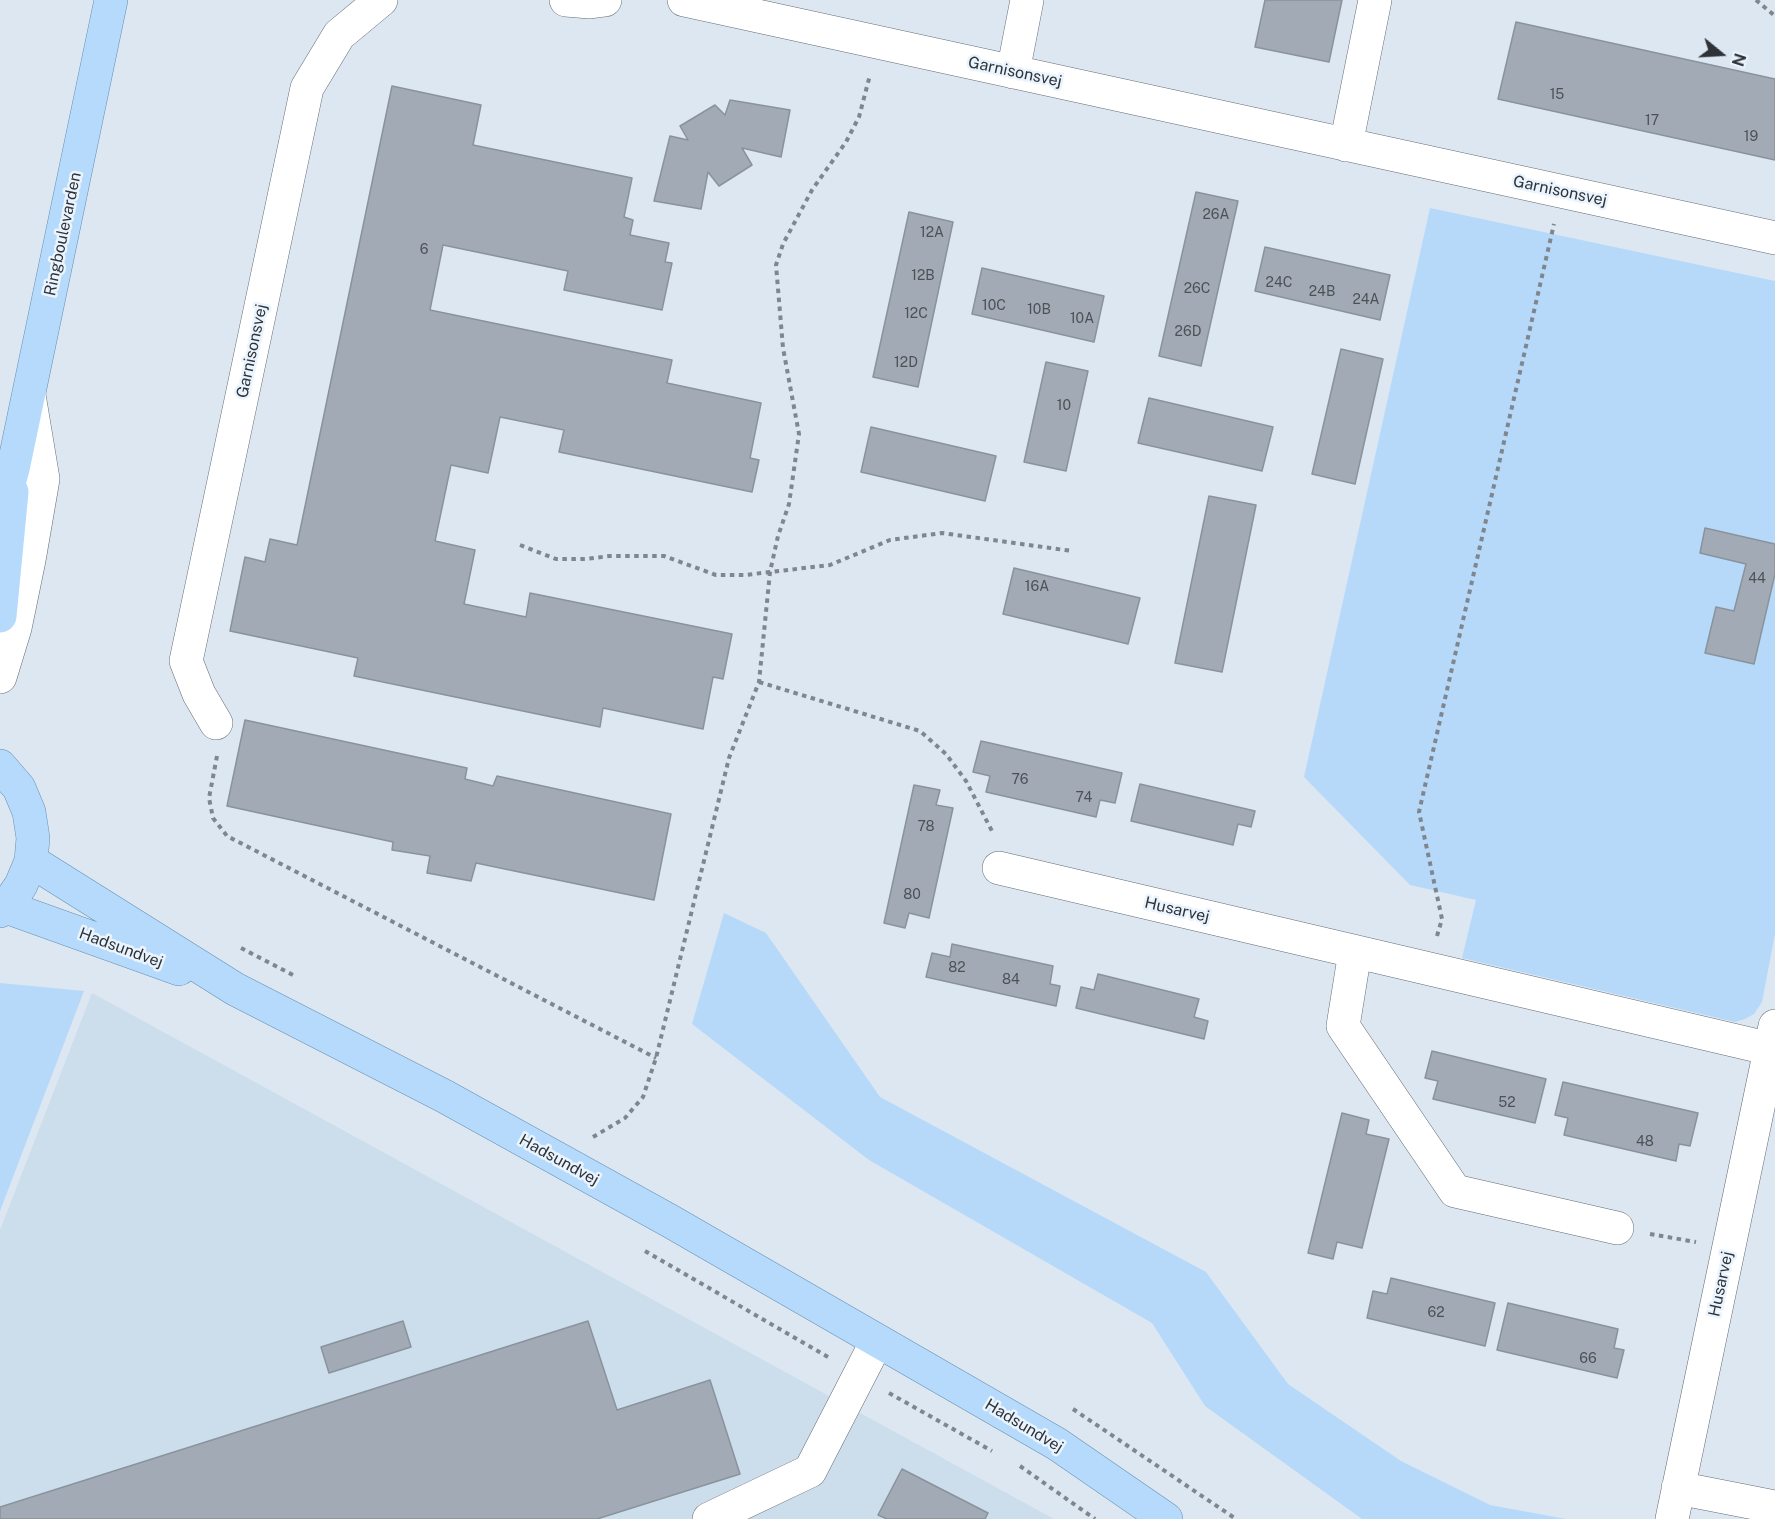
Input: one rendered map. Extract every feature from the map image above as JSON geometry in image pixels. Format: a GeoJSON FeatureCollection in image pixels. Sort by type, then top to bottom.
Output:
{"type":"FeatureCollection","features":[{"type":"Feature","properties":{"kind":"main road","name":"Ringboulevarden"},"geometry":{"type":"LineString","coordinates":[[0,514],[14,469],[111,0]]}},
{"type":"Feature","properties":{"kind":"main road","name":"Ringboulevarden"},"geometry":{"type":"LineString","coordinates":[[0,616],[14,469]]}},
{"type":"Feature","properties":{"kind":"main road"},"geometry":{"type":"LineString","coordinates":[[0,766],[19,788],[29,812],[33,838],[31,861],[21,885],[3,909]]}},
{"type":"Feature","properties":{"kind":"main road","name":"Hadsundvej"},"geometry":{"type":"LineString","coordinates":[[31,861],[236,989],[444,1096],[670,1221],[1057,1444],[1166,1519]]}},
{"type":"Feature","properties":{"kind":"main road","name":"Hadsundvej"},"geometry":{"type":"LineString","coordinates":[[3,909],[236,989]]}},
{"type":"Feature","properties":{"kind":"street","name":"Garnisonsvej"},"geometry":{"type":"LineString","coordinates":[[216,723],[199,694],[186,661],[307,88],[339,35],[381,0]]}},
{"type":"Feature","properties":{"kind":"street"},"geometry":{"type":"LineString","coordinates":[[566,0],[590,2],[605,0]]}},
{"type":"Feature","properties":{"kind":"street","name":"Garnisonsvej"},"geometry":{"type":"LineString","coordinates":[[684,0],[1775,238]]}},
{"type":"Feature","properties":{"kind":"street"},"geometry":{"type":"LineString","coordinates":[[1013,72],[1027,0]]}},
{"type":"Feature","properties":{"kind":"street"},"geometry":{"type":"LineString","coordinates":[[1346,144],[1375,0]]}},
{"type":"Feature","properties":{"kind":"street"},"geometry":{"type":"LineString","coordinates":[[0,677],[15,628],[44,479],[29,395]]}},
{"type":"Feature","properties":{"kind":"street","name":"Husarvej"},"geometry":{"type":"LineString","coordinates":[[999,868],[1429,969],[1773,1042],[1672,1519]]}},
{"type":"Feature","properties":{"kind":"street"},"geometry":{"type":"LineString","coordinates":[[1355,952],[1343,1026],[1455,1191],[1617,1228]]}},
{"type":"Feature","properties":{"kind":"street"},"geometry":{"type":"LineString","coordinates":[[709,1519],[753,1508],[810,1471],[877,1341]]}},
{"type":"Feature","properties":{"kind":"street"},"geometry":{"type":"LineString","coordinates":[[1678,1488],[1775,1508]]}},
{"type":"Feature","properties":{"kind":"path"},"geometry":{"type":"LineString","coordinates":[[1756,0],[1775,16]]}},
{"type":"Feature","properties":{"kind":"path"},"geometry":{"type":"LineString","coordinates":[[593,1137],[625,1118],[643,1097],[656,1058],[729,758],[759,681],[770,572],[778,536],[789,504],[799,434],[783,348],[776,265],[783,244],[812,190],[846,142],[859,117],[876,42]]}},
{"type":"Feature","properties":{"kind":"path"},"geometry":{"type":"LineString","coordinates":[[1429,969],[1442,920],[1419,812],[1562,192]]}},
{"type":"Feature","properties":{"kind":"path"},"geometry":{"type":"LineString","coordinates":[[520,545],[556,559],[664,556],[717,575],[745,575],[830,565],[890,540],[942,532],[1072,551]]}},
{"type":"Feature","properties":{"kind":"path"},"geometry":{"type":"LineString","coordinates":[[759,681],[920,731],[946,754],[966,781],[993,833],[999,868]]}},
{"type":"Feature","properties":{"kind":"path"},"geometry":{"type":"LineString","coordinates":[[216,723],[217,758],[209,798],[213,818],[227,836],[656,1058]]}},
{"type":"Feature","properties":{"kind":"path"},"geometry":{"type":"LineString","coordinates":[[1617,1228],[1729,1248]]}},
{"type":"Feature","properties":{"kind":"path"},"geometry":{"type":"LineString","coordinates":[[644,1250],[1000,1455]]}},
{"type":"Feature","properties":{"kind":"path"},"geometry":{"type":"LineString","coordinates":[[1010,1461],[1095,1519]]}},
{"type":"Feature","properties":{"kind":"shaded area"},"geometry":{"type":"Polygon","coordinates":[[[1430,208],[1775,281],[1775,934],[1762,1002],[1754,1014],[1745,1019],[1735,1022],[1462,958],[1476,900],[1410,885],[1304,777],[1430,208]]]}},
{"type":"Feature","properties":{"kind":"shaded area"},"geometry":{"type":"Polygon","coordinates":[[[724,913],[766,933],[880,1097],[1206,1272],[1288,1384],[1401,1461],[1490,1505],[1566,1519],[1362,1519],[1205,1406],[1152,1323],[869,1160],[692,1024],[724,913]]]}},
{"type":"Feature","properties":{"kind":"shaded area"},"geometry":{"type":"Polygon","coordinates":[[[0,983],[84,991],[0,1211],[0,983]]]}},
{"type":"Feature","properties":{"kind":"shaded area"},"geometry":{"type":"Polygon","coordinates":[[[92,993],[1054,1519],[0,1519],[0,1230],[92,993]]]}},
{"type":"Feature","properties":{"kind":"building"},"geometry":{"type":"Polygon","coordinates":[[[1265,0],[1342,0],[1329,62],[1255,47],[1265,0]]]}},
{"type":"Feature","properties":{"kind":"building"},"geometry":{"type":"Polygon","coordinates":[[[1516,22],[1775,79],[1775,160],[1498,99],[1516,22]]]}},
{"type":"Feature","properties":{"kind":"building"},"geometry":{"type":"Polygon","coordinates":[[[392,86],[481,105],[473,145],[632,178],[624,217],[633,220],[630,235],[669,243],[665,262],[672,263],[662,310],[564,290],[568,271],[443,245],[430,310],[672,360],[667,383],[761,403],[750,458],[759,460],[752,492],[559,452],[564,430],[500,417],[488,473],[451,465],[435,541],[475,550],[464,604],[526,617],[530,593],[732,634],[723,679],[713,677],[703,729],[603,708],[600,727],[354,676],[358,658],[230,631],[245,557],[265,562],[270,539],[297,545],[392,86]]]}},
{"type":"Feature","properties":{"kind":"building"},"geometry":{"type":"Polygon","coordinates":[[[730,100],[790,110],[781,157],[742,148],[752,165],[719,186],[708,172],[701,209],[654,201],[670,136],[688,140],[680,126],[715,105],[725,115],[730,100]]]}},
{"type":"Feature","properties":{"kind":"building"},"geometry":{"type":"Polygon","coordinates":[[[1196,192],[1238,201],[1201,366],[1159,356],[1196,192]]]}},
{"type":"Feature","properties":{"kind":"building"},"geometry":{"type":"Polygon","coordinates":[[[909,212],[953,222],[918,387],[873,377],[909,212]]]}},
{"type":"Feature","properties":{"kind":"building"},"geometry":{"type":"Polygon","coordinates":[[[1265,247],[1390,275],[1380,320],[1255,291],[1265,247]]]}},
{"type":"Feature","properties":{"kind":"building"},"geometry":{"type":"Polygon","coordinates":[[[982,268],[1104,296],[1094,342],[972,314],[982,268]]]}},
{"type":"Feature","properties":{"kind":"building"},"geometry":{"type":"Polygon","coordinates":[[[1341,349],[1383,359],[1355,484],[1312,474],[1341,349]]]}},
{"type":"Feature","properties":{"kind":"building"},"geometry":{"type":"Polygon","coordinates":[[[1046,362],[1088,371],[1066,471],[1024,462],[1046,362]]]}},
{"type":"Feature","properties":{"kind":"building"},"geometry":{"type":"Polygon","coordinates":[[[1149,398],[1273,427],[1262,471],[1138,443],[1149,398]]]}},
{"type":"Feature","properties":{"kind":"building"},"geometry":{"type":"Polygon","coordinates":[[[871,427],[996,456],[985,501],[861,472],[871,427]]]}},
{"type":"Feature","properties":{"kind":"building"},"geometry":{"type":"Polygon","coordinates":[[[1209,496],[1256,505],[1222,672],[1175,663],[1209,496]]]}},
{"type":"Feature","properties":{"kind":"building"},"geometry":{"type":"Polygon","coordinates":[[[1705,528],[1775,544],[1775,574],[1754,664],[1705,653],[1716,607],[1734,611],[1746,564],[1700,553],[1705,528]]]}},
{"type":"Feature","properties":{"kind":"building"},"geometry":{"type":"Polygon","coordinates":[[[1014,568],[1140,598],[1128,644],[1003,614],[1014,568]]]}},
{"type":"Feature","properties":{"kind":"building"},"geometry":{"type":"Polygon","coordinates":[[[245,720],[467,768],[465,779],[493,786],[497,776],[671,814],[654,900],[476,863],[471,881],[427,873],[430,856],[392,850],[393,842],[227,806],[245,720]]]}},
{"type":"Feature","properties":{"kind":"building"},"geometry":{"type":"Polygon","coordinates":[[[981,741],[1122,773],[1115,803],[1100,800],[1096,817],[986,792],[990,776],[973,772],[981,741]]]}},
{"type":"Feature","properties":{"kind":"building"},"geometry":{"type":"Polygon","coordinates":[[[1140,784],[1255,811],[1251,827],[1238,824],[1233,845],[1131,821],[1140,784]]]}},
{"type":"Feature","properties":{"kind":"building"},"geometry":{"type":"Polygon","coordinates":[[[914,785],[940,790],[936,805],[953,808],[929,918],[909,913],[905,928],[884,923],[914,785]]]}},
{"type":"Feature","properties":{"kind":"building"},"geometry":{"type":"Polygon","coordinates":[[[952,944],[1053,966],[1050,984],[1060,986],[1056,1006],[926,977],[932,953],[950,957],[952,944]]]}},
{"type":"Feature","properties":{"kind":"building"},"geometry":{"type":"Polygon","coordinates":[[[1098,974],[1199,999],[1194,1017],[1208,1021],[1204,1039],[1076,1008],[1081,987],[1094,990],[1098,974]]]}},
{"type":"Feature","properties":{"kind":"building"},"geometry":{"type":"Polygon","coordinates":[[[1432,1051],[1546,1079],[1535,1123],[1433,1099],[1438,1081],[1425,1078],[1432,1051]]]}},
{"type":"Feature","properties":{"kind":"building"},"geometry":{"type":"Polygon","coordinates":[[[1563,1082],[1698,1113],[1690,1146],[1679,1144],[1676,1161],[1564,1135],[1568,1118],[1555,1115],[1563,1082]]]}},
{"type":"Feature","properties":{"kind":"building"},"geometry":{"type":"Polygon","coordinates":[[[1342,1113],[1369,1120],[1366,1134],[1389,1139],[1362,1248],[1337,1242],[1333,1259],[1308,1253],[1342,1113]]]}},
{"type":"Feature","properties":{"kind":"building"},"geometry":{"type":"Polygon","coordinates":[[[1391,1278],[1495,1303],[1485,1346],[1367,1318],[1373,1291],[1387,1294],[1391,1278]]]}},
{"type":"Feature","properties":{"kind":"building"},"geometry":{"type":"Polygon","coordinates":[[[1508,1303],[1618,1329],[1614,1348],[1624,1350],[1617,1378],[1497,1350],[1508,1303]]]}},
{"type":"Feature","properties":{"kind":"building"},"geometry":{"type":"Polygon","coordinates":[[[403,1321],[411,1347],[329,1373],[321,1347],[403,1321]]]}},
{"type":"Feature","properties":{"kind":"building"},"geometry":{"type":"Polygon","coordinates":[[[588,1321],[617,1410],[710,1380],[740,1474],[597,1519],[0,1519],[0,1507],[588,1321]]]}},
{"type":"Feature","properties":{"kind":"building"},"geometry":{"type":"Polygon","coordinates":[[[902,1469],[988,1513],[985,1519],[887,1519],[878,1515],[902,1469]]]}}]}
